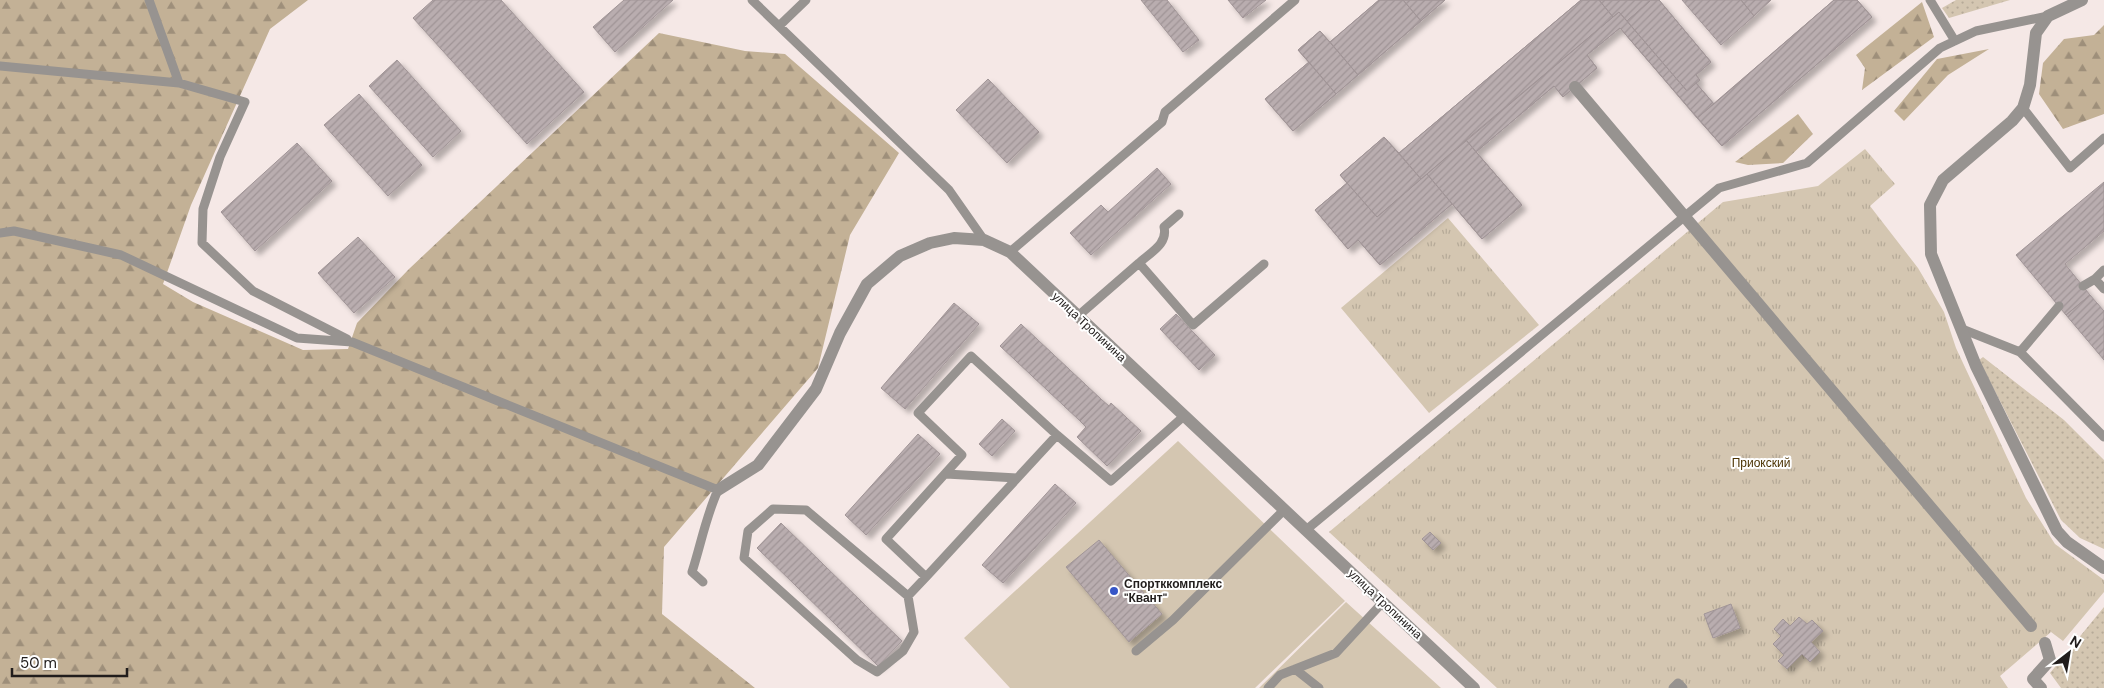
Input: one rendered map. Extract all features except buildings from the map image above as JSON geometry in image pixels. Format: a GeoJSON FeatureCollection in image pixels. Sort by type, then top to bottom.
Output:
{"type":"FeatureCollection","features":[{"type":"Feature","properties":{"kind":"street"},"geometry":{"type":"LineString","coordinates":[[2082,0],[2048,16],[2036,33],[2030,85],[2023,108],[2012,121],[1943,180],[1930,205],[1931,254],[1976,366],[2057,531],[2067,542],[2104,568]]}},
{"type":"Feature","properties":{"kind":"street"},"geometry":{"type":"LineString","coordinates":[[1575,87],[2038,634],[2050,660],[2033,679],[2041,688]]}},
{"type":"Feature","properties":{"kind":"street","name":"улица Тропинина"},"geometry":{"type":"LineString","coordinates":[[718,490],[758,465],[816,389],[840,333],[867,284],[900,256],[930,243],[954,238],[984,240],[1010,252],[1474,688]]}},
{"type":"Feature","properties":{"kind":"lane"},"geometry":{"type":"LineString","coordinates":[[149,0],[179,83]]}},
{"type":"Feature","properties":{"kind":"lane"},"geometry":{"type":"LineString","coordinates":[[752,0],[949,190],[984,240]]}},
{"type":"Feature","properties":{"kind":"lane"},"geometry":{"type":"LineString","coordinates":[[779,26],[806,0]]}},
{"type":"Feature","properties":{"kind":"lane"},"geometry":{"type":"LineString","coordinates":[[1010,252],[1162,122],[1165,112],[1295,0]]}},
{"type":"Feature","properties":{"kind":"lane"},"geometry":{"type":"LineString","coordinates":[[1930,0],[1955,41]]}},
{"type":"Feature","properties":{"kind":"lane"},"geometry":{"type":"LineString","coordinates":[[1306,530],[1719,188],[1807,163],[1940,48],[1976,31],[2048,16]]}},
{"type":"Feature","properties":{"kind":"lane"},"geometry":{"type":"LineString","coordinates":[[0,66],[179,83],[245,102],[220,156],[203,209],[202,243],[253,291],[352,342],[718,490],[706,515],[704,534],[692,572],[703,582]]}},
{"type":"Feature","properties":{"kind":"lane"},"geometry":{"type":"LineString","coordinates":[[2023,108],[2070,168],[2104,138]]}},
{"type":"Feature","properties":{"kind":"lane"},"geometry":{"type":"LineString","coordinates":[[1078,316],[1163,242],[1166,235],[1164,227],[1178,214]]}},
{"type":"Feature","properties":{"kind":"lane"},"geometry":{"type":"LineString","coordinates":[[0,233],[14,231],[121,255],[297,338],[352,342]]}},
{"type":"Feature","properties":{"kind":"lane"},"geometry":{"type":"LineString","coordinates":[[1139,262],[1193,325],[1264,264]]}},
{"type":"Feature","properties":{"kind":"lane"},"geometry":{"type":"LineString","coordinates":[[2083,286],[2095,279],[2104,270]]}},
{"type":"Feature","properties":{"kind":"lane"},"geometry":{"type":"LineString","coordinates":[[2095,279],[2104,289]]}},
{"type":"Feature","properties":{"kind":"lane"},"geometry":{"type":"LineString","coordinates":[[2020,352],[2059,306]]}},
{"type":"Feature","properties":{"kind":"lane"},"geometry":{"type":"LineString","coordinates":[[1962,329],[2020,352],[2104,437]]}},
{"type":"Feature","properties":{"kind":"lane"},"geometry":{"type":"LineString","coordinates":[[926,577],[886,539],[962,455],[918,413],[971,356],[1057,435],[1111,481],[1184,416]]}},
{"type":"Feature","properties":{"kind":"lane"},"geometry":{"type":"LineString","coordinates":[[908,596],[1057,435]]}},
{"type":"Feature","properties":{"kind":"lane"},"geometry":{"type":"LineString","coordinates":[[946,474],[1018,478]]}},
{"type":"Feature","properties":{"kind":"lane"},"geometry":{"type":"LineString","coordinates":[[773,509],[806,510],[908,596],[914,632],[904,651],[877,672],[857,660],[744,558],[748,531],[773,509]]}},
{"type":"Feature","properties":{"kind":"lane"},"geometry":{"type":"LineString","coordinates":[[1136,651],[1174,620],[1284,510]]}},
{"type":"Feature","properties":{"kind":"lane"},"geometry":{"type":"LineString","coordinates":[[1268,688],[1280,675],[1336,653],[1383,602]]}},
{"type":"Feature","properties":{"kind":"lane"},"geometry":{"type":"LineString","coordinates":[[1295,669],[1319,688]]}},
{"type":"Feature","properties":{"kind":"lane"},"geometry":{"type":"LineString","coordinates":[[1673,688],[1678,683],[1683,688]]}},
{"type":"Feature","properties":{"kind":"green space"},"geometry":{"type":"Polygon","coordinates":[[[0,0],[308,0],[270,29],[191,205],[163,284],[193,302],[303,350],[348,349],[357,323],[409,269],[659,33],[745,51],[785,54],[899,153],[850,235],[818,368],[664,547],[662,614],[755,688],[0,688],[0,0]]]}},
{"type":"Feature","properties":{"kind":"green space"},"geometry":{"type":"Polygon","coordinates":[[[1956,0],[2010,0],[1949,18],[1942,8],[1956,0]]]}},
{"type":"Feature","properties":{"kind":"green space"},"geometry":{"type":"Polygon","coordinates":[[[1922,2],[1934,37],[1862,90],[1865,68],[1856,55],[1922,2]]]}},
{"type":"Feature","properties":{"kind":"green space"},"geometry":{"type":"Polygon","coordinates":[[[2104,25],[2104,114],[2063,129],[2039,94],[2043,63],[2064,39],[2094,35],[2104,25]]]}},
{"type":"Feature","properties":{"kind":"green space"},"geometry":{"type":"Polygon","coordinates":[[[1989,49],[1948,75],[1904,121],[1894,111],[1937,59],[1989,49]]]}},
{"type":"Feature","properties":{"kind":"green space"},"geometry":{"type":"Polygon","coordinates":[[[1798,114],[1813,134],[1783,163],[1748,165],[1735,162],[1798,114]]]}},
{"type":"Feature","properties":{"kind":"green space","name":"Приокский"},"geometry":{"type":"Polygon","coordinates":[[[1865,149],[1895,184],[1870,206],[1918,268],[1944,312],[1956,348],[2026,498],[2055,544],[2104,580],[2104,592],[2063,641],[2051,632],[2000,676],[2008,688],[1497,688],[1329,532],[1723,202],[1818,186],[1865,149]]]}},
{"type":"Feature","properties":{"kind":"green space"},"geometry":{"type":"Polygon","coordinates":[[[1448,218],[1539,325],[1429,413],[1341,308],[1448,218]]]}},
{"type":"Feature","properties":{"kind":"green space"},"geometry":{"type":"Polygon","coordinates":[[[1983,357],[2064,420],[2104,460],[2104,549],[2080,538],[2061,520],[1979,360],[1983,357]]]}},
{"type":"Feature","properties":{"kind":"green space"},"geometry":{"type":"Polygon","coordinates":[[[1178,441],[1345,601],[1255,688],[1010,688],[964,638],[1178,441]]]}},
{"type":"Feature","properties":{"kind":"green space"},"geometry":{"type":"Polygon","coordinates":[[[1346,602],[1441,688],[1259,688],[1346,602]]]}},
{"type":"Feature","properties":{"kind":"green space"},"geometry":{"type":"Polygon","coordinates":[[[2104,607],[2104,688],[2061,688],[2050,673],[2104,607]]]}},
{"type":"Feature","properties":{"kind":"place","name":"Спортккомплекс \"Квант\""},"geometry":{"type":"Point","coordinates":[1114,591]}}]}
